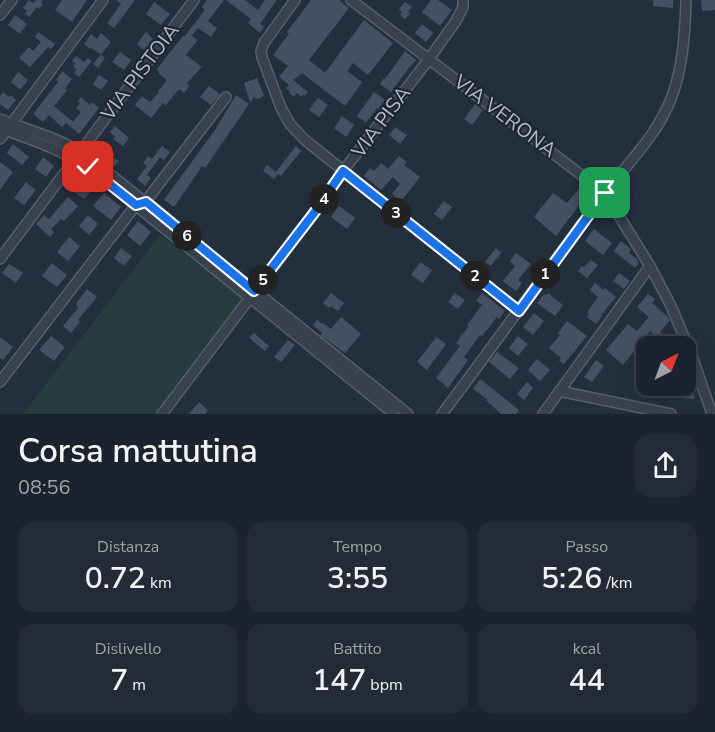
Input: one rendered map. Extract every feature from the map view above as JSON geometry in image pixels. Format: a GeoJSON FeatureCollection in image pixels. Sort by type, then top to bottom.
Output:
{"type":"FeatureCollection","features":[{"type":"Feature","properties":{"kind":"street"},"geometry":{"type":"LineString","coordinates":[[0,15],[12,0]]}},
{"type":"Feature","properties":{"kind":"street"},"geometry":{"type":"LineString","coordinates":[[0,139],[6,127],[103,0]]}},
{"type":"Feature","properties":{"kind":"street","name":"VIA PISTOIA"},"geometry":{"type":"LineString","coordinates":[[0,259],[194,0]]}},
{"type":"Feature","properties":{"kind":"street"},"geometry":{"type":"LineString","coordinates":[[295,0],[261,51],[281,108],[290,124],[305,140],[519,311]]}},
{"type":"Feature","properties":{"kind":"street","name":"VIA VERONA"},"geometry":{"type":"LineString","coordinates":[[351,0],[605,193],[650,266],[682,330],[711,413]]}},
{"type":"Feature","properties":{"kind":"street","name":"VIA PISA"},"geometry":{"type":"LineString","coordinates":[[162,414],[429,59],[458,17],[464,0]]}},
{"type":"Feature","properties":{"kind":"street"},"geometry":{"type":"LineString","coordinates":[[442,414],[605,193],[651,135],[670,103],[681,63],[686,0]]}},
{"type":"Feature","properties":{"kind":"street"},"geometry":{"type":"LineString","coordinates":[[0,382],[226,97]]}},
{"type":"Feature","properties":{"kind":"street"},"geometry":{"type":"LineString","coordinates":[[0,119],[6,127],[78,155],[95,172],[141,204],[252,294],[408,414]]}},
{"type":"Feature","properties":{"kind":"street"},"geometry":{"type":"LineString","coordinates":[[543,414],[650,266]]}},
{"type":"Feature","properties":{"kind":"street"},"geometry":{"type":"LineString","coordinates":[[252,294],[394,414]]}},
{"type":"Feature","properties":{"kind":"street"},"geometry":{"type":"LineString","coordinates":[[559,392],[671,414]]}},
{"type":"Feature","properties":{"kind":"green space"},"geometry":{"type":"Polygon","coordinates":[[[160,235],[245,300],[159,414],[23,414],[160,235]]]}},
{"type":"Feature","properties":{"kind":"building"},"geometry":{"type":"Polygon","coordinates":[[[29,0],[33,3],[36,0],[43,0],[41,3],[43,4],[39,9],[37,7],[29,17],[23,8],[29,0]]]}},
{"type":"Feature","properties":{"kind":"building"},"geometry":{"type":"Polygon","coordinates":[[[62,0],[87,0],[72,22],[55,10],[62,0]]]}},
{"type":"Feature","properties":{"kind":"building"},"geometry":{"type":"Polygon","coordinates":[[[116,0],[135,0],[114,28],[107,23],[121,4],[116,0]]]}},
{"type":"Feature","properties":{"kind":"building"},"geometry":{"type":"Polygon","coordinates":[[[207,0],[224,0],[208,21],[217,28],[211,37],[198,28],[192,36],[198,40],[186,55],[202,67],[187,83],[189,86],[184,93],[179,89],[151,118],[135,105],[142,96],[150,102],[159,92],[167,80],[159,74],[157,69],[205,10],[202,7],[207,0]]]}},
{"type":"Feature","properties":{"kind":"building"},"geometry":{"type":"Polygon","coordinates":[[[226,0],[245,0],[258,10],[265,0],[277,0],[260,24],[264,27],[260,33],[248,23],[251,19],[226,0]]]}},
{"type":"Feature","properties":{"kind":"building"},"geometry":{"type":"Polygon","coordinates":[[[311,0],[339,0],[349,8],[309,60],[325,73],[364,20],[393,43],[368,75],[353,63],[347,71],[362,82],[345,106],[302,73],[293,80],[308,92],[302,97],[297,93],[294,97],[289,93],[286,88],[289,85],[279,77],[288,66],[273,55],[311,0]]]}},
{"type":"Feature","properties":{"kind":"building"},"geometry":{"type":"Polygon","coordinates":[[[431,0],[438,0],[452,10],[440,26],[422,12],[431,0]]]}},
{"type":"Feature","properties":{"kind":"building"},"geometry":{"type":"Polygon","coordinates":[[[653,0],[673,0],[673,8],[653,6],[653,0]]]}},
{"type":"Feature","properties":{"kind":"building"},"geometry":{"type":"Polygon","coordinates":[[[701,0],[715,0],[715,10],[702,11],[701,0]]]}},
{"type":"Feature","properties":{"kind":"building"},"geometry":{"type":"Polygon","coordinates":[[[154,2],[170,14],[161,25],[146,14],[154,2]]]}},
{"type":"Feature","properties":{"kind":"building"},"geometry":{"type":"Polygon","coordinates":[[[405,2],[412,7],[405,19],[400,15],[402,12],[399,9],[405,2]]]}},
{"type":"Feature","properties":{"kind":"building"},"geometry":{"type":"Polygon","coordinates":[[[15,15],[27,24],[20,34],[8,25],[15,15]]]}},
{"type":"Feature","properties":{"kind":"building"},"geometry":{"type":"Polygon","coordinates":[[[422,24],[433,33],[426,42],[415,33],[422,24]]]}},
{"type":"Feature","properties":{"kind":"building"},"geometry":{"type":"Polygon","coordinates":[[[38,32],[55,44],[51,49],[48,47],[30,67],[19,58],[29,47],[33,51],[41,42],[35,37],[38,32]]]}},
{"type":"Feature","properties":{"kind":"building"},"geometry":{"type":"Polygon","coordinates":[[[146,32],[153,39],[144,50],[137,44],[146,32]]]}},
{"type":"Feature","properties":{"kind":"building"},"geometry":{"type":"Polygon","coordinates":[[[101,33],[111,42],[101,55],[105,58],[98,68],[93,64],[101,54],[84,44],[91,34],[97,39],[101,33]]]}},
{"type":"Feature","properties":{"kind":"building"},"geometry":{"type":"Polygon","coordinates":[[[405,51],[416,60],[391,92],[380,84],[405,51]]]}},
{"type":"Feature","properties":{"kind":"building"},"geometry":{"type":"Polygon","coordinates":[[[120,52],[131,60],[124,70],[112,62],[120,52]]]}},
{"type":"Feature","properties":{"kind":"building"},"geometry":{"type":"Polygon","coordinates":[[[76,56],[84,62],[88,58],[92,61],[79,77],[74,73],[77,70],[72,61],[76,56]]]}},
{"type":"Feature","properties":{"kind":"building"},"geometry":{"type":"Polygon","coordinates":[[[62,71],[72,79],[65,89],[67,90],[54,106],[73,122],[81,112],[76,108],[81,97],[90,105],[92,102],[99,108],[79,134],[66,123],[62,127],[49,115],[43,122],[33,114],[58,82],[56,80],[62,71]]]}},
{"type":"Feature","properties":{"kind":"building"},"geometry":{"type":"Polygon","coordinates":[[[18,72],[28,80],[20,90],[11,82],[18,72]]]}},
{"type":"Feature","properties":{"kind":"building"},"geometry":{"type":"Polygon","coordinates":[[[99,75],[108,81],[101,90],[93,84],[99,75]]]}},
{"type":"Feature","properties":{"kind":"building"},"geometry":{"type":"Polygon","coordinates":[[[257,78],[264,96],[258,99],[254,97],[250,102],[244,83],[257,78]]]}},
{"type":"Feature","properties":{"kind":"building"},"geometry":{"type":"Polygon","coordinates":[[[209,86],[220,94],[211,105],[200,97],[209,86]]]}},
{"type":"Feature","properties":{"kind":"building"},"geometry":{"type":"Polygon","coordinates":[[[3,92],[16,100],[8,110],[0,104],[0,96],[3,92]]]}},
{"type":"Feature","properties":{"kind":"building"},"geometry":{"type":"Polygon","coordinates":[[[374,92],[385,100],[366,123],[357,116],[374,92]]]}},
{"type":"Feature","properties":{"kind":"building"},"geometry":{"type":"Polygon","coordinates":[[[236,95],[249,104],[205,168],[202,166],[174,207],[164,200],[215,130],[236,95]]]}},
{"type":"Feature","properties":{"kind":"building"},"geometry":{"type":"Polygon","coordinates":[[[318,98],[328,105],[319,117],[309,110],[318,98]]]}},
{"type":"Feature","properties":{"kind":"building"},"geometry":{"type":"Polygon","coordinates":[[[475,104],[483,110],[472,125],[464,119],[475,104]]]}},
{"type":"Feature","properties":{"kind":"building"},"geometry":{"type":"Polygon","coordinates":[[[342,116],[354,125],[346,137],[334,128],[342,116]]]}},
{"type":"Feature","properties":{"kind":"building"},"geometry":{"type":"Polygon","coordinates":[[[115,126],[129,138],[123,146],[113,139],[115,137],[110,132],[115,126]]]}},
{"type":"Feature","properties":{"kind":"building"},"geometry":{"type":"Polygon","coordinates":[[[395,127],[407,135],[400,144],[389,135],[395,127]]]}},
{"type":"Feature","properties":{"kind":"building"},"geometry":{"type":"Polygon","coordinates":[[[13,144],[29,157],[22,165],[7,153],[13,144]]]}},
{"type":"Feature","properties":{"kind":"building"},"geometry":{"type":"Polygon","coordinates":[[[102,144],[115,154],[113,157],[119,161],[114,167],[96,152],[102,144]]]}},
{"type":"Feature","properties":{"kind":"building"},"geometry":{"type":"Polygon","coordinates":[[[162,146],[170,152],[164,160],[160,157],[147,175],[151,178],[145,186],[137,179],[147,166],[143,163],[148,156],[152,159],[162,146]]]}},
{"type":"Feature","properties":{"kind":"building"},"geometry":{"type":"Polygon","coordinates":[[[296,146],[301,151],[281,176],[278,174],[274,179],[263,171],[267,165],[276,172],[296,146]]]}},
{"type":"Feature","properties":{"kind":"building"},"geometry":{"type":"Polygon","coordinates":[[[399,156],[407,162],[404,165],[420,177],[401,201],[392,194],[400,184],[393,177],[381,190],[364,176],[370,168],[374,171],[381,163],[388,169],[399,156]]]}},
{"type":"Feature","properties":{"kind":"building"},"geometry":{"type":"Polygon","coordinates":[[[43,157],[54,166],[46,177],[35,169],[43,157]]]}},
{"type":"Feature","properties":{"kind":"building"},"geometry":{"type":"Polygon","coordinates":[[[0,162],[13,172],[0,190],[0,162]]]}},
{"type":"Feature","properties":{"kind":"building"},"geometry":{"type":"Polygon","coordinates":[[[80,173],[95,186],[84,199],[68,188],[80,173]]]}},
{"type":"Feature","properties":{"kind":"building"},"geometry":{"type":"Polygon","coordinates":[[[26,182],[36,190],[24,205],[14,198],[26,182]]]}},
{"type":"Feature","properties":{"kind":"building"},"geometry":{"type":"Polygon","coordinates":[[[582,185],[593,194],[584,206],[581,203],[556,236],[534,217],[553,193],[567,203],[582,185]]]}},
{"type":"Feature","properties":{"kind":"building"},"geometry":{"type":"Polygon","coordinates":[[[104,193],[121,207],[111,220],[93,206],[104,193]]]}},
{"type":"Feature","properties":{"kind":"building"},"geometry":{"type":"Polygon","coordinates":[[[68,197],[78,206],[64,221],[61,219],[51,229],[54,232],[50,237],[36,224],[44,215],[49,219],[68,197]]]}},
{"type":"Feature","properties":{"kind":"building"},"geometry":{"type":"Polygon","coordinates":[[[444,201],[452,207],[442,220],[434,214],[444,201]]]}},
{"type":"Feature","properties":{"kind":"building"},"geometry":{"type":"Polygon","coordinates":[[[339,206],[355,218],[347,229],[331,217],[339,206]]]}},
{"type":"Feature","properties":{"kind":"building"},"geometry":{"type":"Polygon","coordinates":[[[88,215],[98,224],[89,235],[79,226],[88,215]]]}},
{"type":"Feature","properties":{"kind":"building"},"geometry":{"type":"Polygon","coordinates":[[[138,221],[151,232],[140,246],[127,235],[138,221]]]}},
{"type":"Feature","properties":{"kind":"building"},"geometry":{"type":"Polygon","coordinates":[[[594,229],[612,243],[603,255],[585,241],[594,229]]]}},
{"type":"Feature","properties":{"kind":"building"},"geometry":{"type":"Polygon","coordinates":[[[69,237],[80,246],[68,261],[57,252],[69,237]]]}},
{"type":"Feature","properties":{"kind":"building"},"geometry":{"type":"Polygon","coordinates":[[[621,241],[631,249],[629,253],[638,260],[639,263],[635,268],[614,251],[621,241]]]}},
{"type":"Feature","properties":{"kind":"building"},"geometry":{"type":"Polygon","coordinates":[[[121,248],[132,256],[124,266],[114,258],[121,248]]]}},
{"type":"Feature","properties":{"kind":"building"},"geometry":{"type":"Polygon","coordinates":[[[496,248],[501,253],[491,266],[485,262],[496,248]]]}},
{"type":"Feature","properties":{"kind":"building"},"geometry":{"type":"Polygon","coordinates":[[[516,253],[531,264],[518,280],[522,283],[516,291],[503,281],[515,266],[510,261],[516,253]]]}},
{"type":"Feature","properties":{"kind":"building"},"geometry":{"type":"Polygon","coordinates":[[[591,260],[598,265],[587,278],[578,271],[591,260]]]}},
{"type":"Feature","properties":{"kind":"building"},"geometry":{"type":"Polygon","coordinates":[[[420,262],[432,270],[423,283],[411,275],[420,262]]]}},
{"type":"Feature","properties":{"kind":"building"},"geometry":{"type":"Polygon","coordinates":[[[52,263],[67,275],[57,287],[42,276],[52,263]]]}},
{"type":"Feature","properties":{"kind":"building"},"geometry":{"type":"Polygon","coordinates":[[[9,264],[23,273],[16,283],[2,273],[9,264]]]}},
{"type":"Feature","properties":{"kind":"building"},"geometry":{"type":"Polygon","coordinates":[[[619,273],[630,281],[624,289],[613,281],[619,273]]]}},
{"type":"Feature","properties":{"kind":"building"},"geometry":{"type":"Polygon","coordinates":[[[595,283],[616,297],[596,324],[587,317],[589,314],[587,312],[598,297],[590,290],[595,283]]]}},
{"type":"Feature","properties":{"kind":"building"},"geometry":{"type":"Polygon","coordinates":[[[87,289],[97,297],[78,320],[80,322],[71,333],[63,326],[78,308],[76,304],[87,289]]]}},
{"type":"Feature","properties":{"kind":"building"},"geometry":{"type":"Polygon","coordinates":[[[331,293],[344,303],[338,311],[323,303],[331,293]]]}},
{"type":"Feature","properties":{"kind":"building"},"geometry":{"type":"Polygon","coordinates":[[[455,293],[465,300],[458,309],[448,302],[455,293]]]}},
{"type":"Feature","properties":{"kind":"building"},"geometry":{"type":"Polygon","coordinates":[[[482,293],[505,311],[499,319],[497,317],[482,336],[480,335],[464,357],[468,360],[448,388],[436,378],[460,346],[456,343],[482,305],[476,301],[482,293]]]}},
{"type":"Feature","properties":{"kind":"building"},"geometry":{"type":"Polygon","coordinates":[[[548,293],[563,305],[555,316],[537,303],[544,294],[548,293]]]}},
{"type":"Feature","properties":{"kind":"building"},"geometry":{"type":"Polygon","coordinates":[[[648,294],[655,299],[652,303],[670,320],[660,332],[665,336],[656,336],[650,331],[647,336],[636,336],[636,349],[623,365],[606,350],[628,324],[637,331],[649,317],[637,307],[648,294]]]}},
{"type":"Feature","properties":{"kind":"building"},"geometry":{"type":"Polygon","coordinates":[[[534,313],[544,321],[533,335],[523,327],[534,313]]]}},
{"type":"Feature","properties":{"kind":"building"},"geometry":{"type":"Polygon","coordinates":[[[341,317],[361,334],[345,353],[320,335],[322,333],[313,325],[317,320],[331,329],[341,317]]]}},
{"type":"Feature","properties":{"kind":"building"},"geometry":{"type":"Polygon","coordinates":[[[567,321],[587,336],[564,364],[559,361],[561,358],[549,348],[560,335],[558,333],[567,321]]]}},
{"type":"Feature","properties":{"kind":"building"},"geometry":{"type":"Polygon","coordinates":[[[254,333],[269,346],[265,351],[249,338],[254,333]]]}},
{"type":"Feature","properties":{"kind":"building"},"geometry":{"type":"Polygon","coordinates":[[[51,336],[65,347],[54,361],[39,350],[51,336]]]}},
{"type":"Feature","properties":{"kind":"building"},"geometry":{"type":"Polygon","coordinates":[[[518,336],[528,344],[518,356],[509,348],[518,336]]]}},
{"type":"Feature","properties":{"kind":"building"},"geometry":{"type":"Polygon","coordinates":[[[0,337],[13,347],[3,360],[0,358],[0,337]]]}},
{"type":"Feature","properties":{"kind":"building"},"geometry":{"type":"Polygon","coordinates":[[[436,337],[446,344],[427,370],[417,362],[436,337]]]}},
{"type":"Feature","properties":{"kind":"building"},"geometry":{"type":"Polygon","coordinates":[[[288,340],[295,345],[281,362],[274,357],[288,340]]]}},
{"type":"Feature","properties":{"kind":"building"},"geometry":{"type":"Polygon","coordinates":[[[497,352],[519,368],[510,379],[489,362],[497,352]]]}},
{"type":"Feature","properties":{"kind":"building"},"geometry":{"type":"Polygon","coordinates":[[[537,359],[550,370],[540,381],[528,370],[537,359]]]}},
{"type":"Feature","properties":{"kind":"building"},"geometry":{"type":"Polygon","coordinates":[[[596,360],[604,366],[592,382],[584,377],[596,360]]]}},
{"type":"Feature","properties":{"kind":"building"},"geometry":{"type":"Polygon","coordinates":[[[480,379],[519,410],[516,414],[501,414],[487,399],[473,389],[480,379]]]}},
{"type":"Feature","properties":{"kind":"building"},"geometry":{"type":"Polygon","coordinates":[[[527,382],[533,388],[524,400],[517,394],[527,382]]]}},
{"type":"Feature","properties":{"kind":"building"},"geometry":{"type":"Polygon","coordinates":[[[681,396],[694,396],[694,399],[681,398],[681,396]]]}},
{"type":"Feature","properties":{"kind":"building"},"geometry":{"type":"Polygon","coordinates":[[[199,402],[208,410],[205,414],[189,414],[199,402]]]}},
{"type":"Feature","properties":{"kind":"route"},"geometry":{"type":"LineString","coordinates":[[88,167],[136,205],[146,202],[254,291],[343,171],[519,311],[605,193]]}}]}
